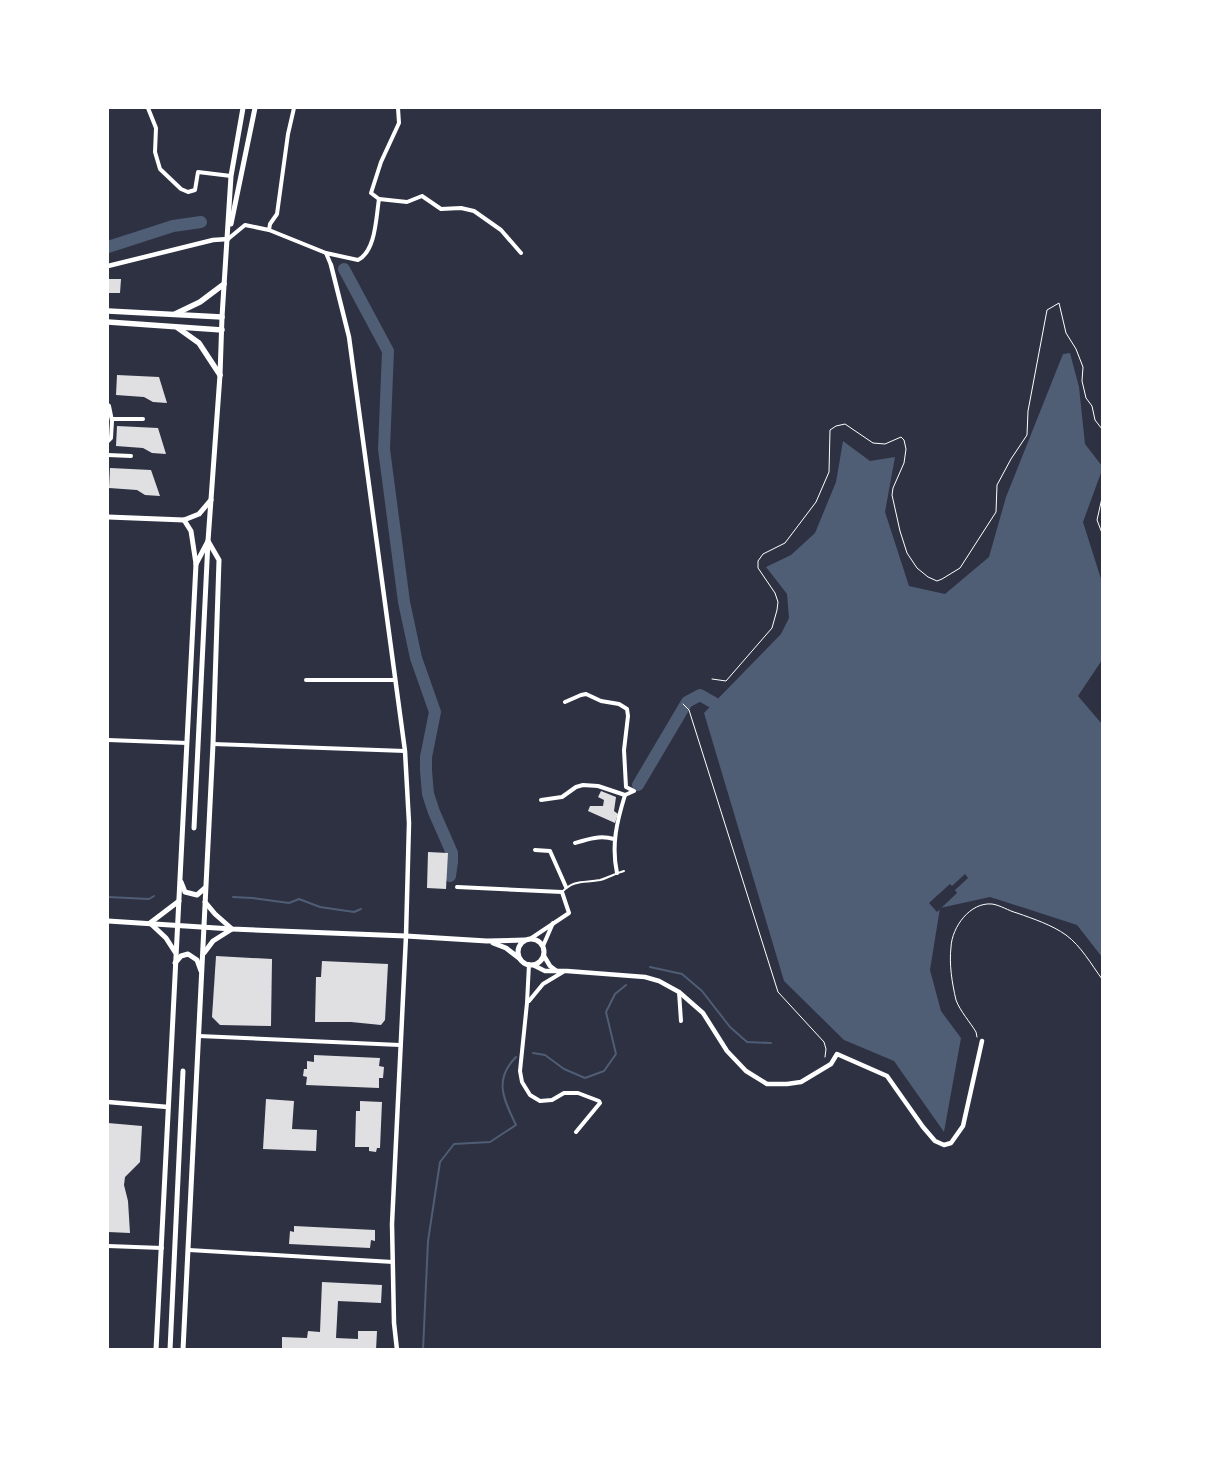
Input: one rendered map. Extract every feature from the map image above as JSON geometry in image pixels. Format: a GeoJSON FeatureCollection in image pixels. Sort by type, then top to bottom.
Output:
{"type":"FeatureCollection","features":[{"type":"Feature","properties":{"kind":"highway"},"geometry":{"type":"LineString","coordinates":[[173,315],[200,302],[224,284]]}},
{"type":"Feature","properties":{"kind":"highway"},"geometry":{"type":"LineString","coordinates":[[108,311],[222,317]]}},
{"type":"Feature","properties":{"kind":"highway"},"geometry":{"type":"LineString","coordinates":[[108,322],[222,330]]}},
{"type":"Feature","properties":{"kind":"highway"},"geometry":{"type":"LineString","coordinates":[[176,326],[199,343],[220,375]]}},
{"type":"Feature","properties":{"kind":"main road"},"geometry":{"type":"LineString","coordinates":[[194,828],[208,541],[220,375],[231,176],[243,108]]}},
{"type":"Feature","properties":{"kind":"main road"},"geometry":{"type":"LineString","coordinates":[[228,239],[254,108]]}},
{"type":"Feature","properties":{"kind":"main road"},"geometry":{"type":"LineString","coordinates":[[108,517],[184,520],[199,514],[212,500]]}},
{"type":"Feature","properties":{"kind":"main road"},"geometry":{"type":"LineString","coordinates":[[156,1350],[196,564],[191,530],[184,520]]}},
{"type":"Feature","properties":{"kind":"main road"},"geometry":{"type":"LineString","coordinates":[[196,564],[208,541]]}},
{"type":"Feature","properties":{"kind":"main road"},"geometry":{"type":"LineString","coordinates":[[183,1350],[213,744],[219,560],[208,541]]}},
{"type":"Feature","properties":{"kind":"main road"},"geometry":{"type":"LineString","coordinates":[[180,880],[186,892],[197,895],[206,888]]}},
{"type":"Feature","properties":{"kind":"main road"},"geometry":{"type":"LineString","coordinates":[[150,923],[178,901]]}},
{"type":"Feature","properties":{"kind":"main road"},"geometry":{"type":"LineString","coordinates":[[205,902],[215,914],[232,928]]}},
{"type":"Feature","properties":{"kind":"main road"},"geometry":{"type":"LineString","coordinates":[[108,921],[487,941],[527,939],[538,941],[543,946],[544,956],[531,965],[526,964],[499,945],[487,941]]}},
{"type":"Feature","properties":{"kind":"main road"},"geometry":{"type":"LineString","coordinates":[[150,923],[166,938],[176,954]]}},
{"type":"Feature","properties":{"kind":"main road"},"geometry":{"type":"LineString","coordinates":[[203,954],[212,941],[232,928]]}},
{"type":"Feature","properties":{"kind":"main road"},"geometry":{"type":"LineString","coordinates":[[519,958],[519,946],[527,939]]}},
{"type":"Feature","properties":{"kind":"main road"},"geometry":{"type":"LineString","coordinates":[[176,963],[180,956],[188,954],[197,960],[202,974]]}},
{"type":"Feature","properties":{"kind":"main road"},"geometry":{"type":"LineString","coordinates":[[170,1350],[183,1071]]}},
{"type":"Feature","properties":{"kind":"street"},"geometry":{"type":"LineString","coordinates":[[148,108],[156,128],[155,152],[160,169],[181,189],[188,192],[195,190],[198,172],[231,176]]}},
{"type":"Feature","properties":{"kind":"street"},"geometry":{"type":"LineString","coordinates":[[269,230],[276,214],[288,134],[294,108]]}},
{"type":"Feature","properties":{"kind":"street"},"geometry":{"type":"LineString","coordinates":[[398,108],[399,123],[381,162],[371,193],[379,199],[407,202],[422,196],[441,209],[461,208],[474,211],[501,230],[521,253]]}},
{"type":"Feature","properties":{"kind":"street"},"geometry":{"type":"LineString","coordinates":[[108,266],[204,242],[228,239],[245,225],[269,230],[326,253],[358,260],[363,258],[371,242],[376,227],[379,199]]}},
{"type":"Feature","properties":{"kind":"street"},"geometry":{"type":"LineString","coordinates":[[326,253],[350,346],[405,751],[409,823],[406,936],[392,1224],[394,1323],[397,1350]]}},
{"type":"Feature","properties":{"kind":"street"},"geometry":{"type":"LineString","coordinates":[[108,405],[112,419],[111,438],[108,441]]}},
{"type":"Feature","properties":{"kind":"street"},"geometry":{"type":"LineString","coordinates":[[112,419],[143,419]]}},
{"type":"Feature","properties":{"kind":"street"},"geometry":{"type":"LineString","coordinates":[[108,455],[131,456]]}},
{"type":"Feature","properties":{"kind":"street"},"geometry":{"type":"LineString","coordinates":[[306,680],[395,680]]}},
{"type":"Feature","properties":{"kind":"street"},"geometry":{"type":"LineString","coordinates":[[541,800],[562,797],[582,785],[598,786],[626,795],[634,791],[626,787],[624,750],[628,716],[627,709],[619,704],[601,701],[586,694],[565,702]]}},
{"type":"Feature","properties":{"kind":"street"},"geometry":{"type":"LineString","coordinates":[[108,740],[187,743]]}},
{"type":"Feature","properties":{"kind":"street"},"geometry":{"type":"LineString","coordinates":[[213,744],[405,751]]}},
{"type":"Feature","properties":{"kind":"street"},"geometry":{"type":"LineString","coordinates":[[618,873],[615,863],[614,839],[626,795]]}},
{"type":"Feature","properties":{"kind":"street"},"geometry":{"type":"LineString","coordinates":[[575,843],[593,838],[606,837],[614,839]]}},
{"type":"Feature","properties":{"kind":"street"},"geometry":{"type":"LineString","coordinates":[[535,850],[550,851],[566,887]]}},
{"type":"Feature","properties":{"kind":"street"},"geometry":{"type":"LineString","coordinates":[[458,887],[562,892],[569,913],[527,939]]}},
{"type":"Feature","properties":{"kind":"street"},"geometry":{"type":"LineString","coordinates":[[543,946],[554,922]]}},
{"type":"Feature","properties":{"kind":"street"},"geometry":{"type":"LineString","coordinates":[[544,956],[550,966],[560,972]]}},
{"type":"Feature","properties":{"kind":"street"},"geometry":{"type":"LineString","coordinates":[[576,1132],[600,1104],[599,1101],[578,1093],[564,1093],[552,1100],[540,1101],[530,1096],[522,1082],[520,1071],[531,965],[544,971],[645,977],[660,982],[679,992],[703,1013],[727,1051],[744,1070],[767,1084],[801,1082],[831,1064],[837,1054],[887,1076],[923,1127],[935,1141],[944,1145],[951,1143],[963,1126],[980,1041]]}},
{"type":"Feature","properties":{"kind":"street"},"geometry":{"type":"LineString","coordinates":[[527,1003],[543,984],[560,972]]}},
{"type":"Feature","properties":{"kind":"street"},"geometry":{"type":"LineString","coordinates":[[679,992],[682,1021]]}},
{"type":"Feature","properties":{"kind":"street"},"geometry":{"type":"LineString","coordinates":[[199,1036],[400,1045]]}},
{"type":"Feature","properties":{"kind":"street"},"geometry":{"type":"LineString","coordinates":[[108,1102],[168,1107]]}},
{"type":"Feature","properties":{"kind":"street"},"geometry":{"type":"LineString","coordinates":[[108,1246],[162,1248]]}},
{"type":"Feature","properties":{"kind":"street"},"geometry":{"type":"LineString","coordinates":[[189,1250],[393,1262]]}},
{"type":"Feature","properties":{"kind":"lane"},"geometry":{"type":"LineString","coordinates":[[562,892],[566,887],[581,880],[600,880],[624,871]]}},
{"type":"Feature","properties":{"kind":"path"},"geometry":{"type":"LineString","coordinates":[[712,679],[726,681],[772,628],[778,602],[775,593],[758,568],[758,561],[763,554],[784,543],[816,502],[829,472],[830,430],[836,426],[845,424],[873,443],[886,444],[901,437],[904,440],[906,449],[904,462],[892,488],[900,531],[910,559],[922,574],[937,580],[960,568],[996,512],[997,485],[1027,434],[1028,411],[1047,310],[1059,303],[1066,333],[1076,349],[1083,367],[1082,381],[1086,398],[1092,406],[1095,420],[1102,429]]}},
{"type":"Feature","properties":{"kind":"path"},"geometry":{"type":"LineString","coordinates":[[1102,498],[1097,520],[1102,533]]}},
{"type":"Feature","properties":{"kind":"path"},"geometry":{"type":"LineString","coordinates":[[1102,685],[1102,697]]}},
{"type":"Feature","properties":{"kind":"path"},"geometry":{"type":"LineString","coordinates":[[683,704],[689,710],[778,992],[824,1042],[826,1049],[825,1057]]}},
{"type":"Feature","properties":{"kind":"path"},"geometry":{"type":"LineString","coordinates":[[980,1041],[957,1002],[951,976],[950,947],[952,937],[959,923],[968,912],[978,906],[992,904],[1041,922],[1066,935],[1081,950],[1102,979]]}},
{"type":"Feature","properties":{"kind":"water"},"geometry":{"type":"Polygon","coordinates":[[[1070,353],[1079,387],[1085,444],[1102,466],[1083,522],[1102,582],[1102,660],[1078,696],[1102,724],[1102,957],[1077,925],[990,897],[940,908],[930,970],[941,1011],[961,1038],[944,1132],[894,1061],[844,1040],[784,981],[704,713],[781,634],[789,618],[787,594],[766,567],[791,555],[815,533],[836,482],[843,441],[870,461],[895,457],[885,512],[909,586],[945,594],[989,557],[1006,497],[1063,354],[1070,353]]]}},
{"type":"Feature","properties":{"kind":"pier"},"geometry":{"type":"Polygon","coordinates":[[[965,874],[968,878],[955,890],[957,893],[937,912],[929,903],[950,884],[952,886],[965,874]]]}},
{"type":"Feature","properties":{"kind":"building"},"geometry":{"type":"Polygon","coordinates":[[[108,279],[121,279],[120,293],[108,293],[108,279]]]}},
{"type":"Feature","properties":{"kind":"building"},"geometry":{"type":"Polygon","coordinates":[[[117,375],[159,377],[167,403],[153,402],[144,397],[116,395],[117,375]]]}},
{"type":"Feature","properties":{"kind":"building"},"geometry":{"type":"Polygon","coordinates":[[[117,426],[158,428],[166,454],[152,453],[143,448],[116,446],[117,426]]]}},
{"type":"Feature","properties":{"kind":"building"},"geometry":{"type":"Polygon","coordinates":[[[110,468],[151,470],[160,496],[145,495],[137,490],[109,488],[110,468]]]}},
{"type":"Feature","properties":{"kind":"building"},"geometry":{"type":"Polygon","coordinates":[[[601,791],[616,797],[614,811],[618,814],[615,823],[588,811],[590,806],[603,806],[604,800],[598,797],[601,791]]]}},
{"type":"Feature","properties":{"kind":"building"},"geometry":{"type":"Polygon","coordinates":[[[428,852],[448,853],[446,889],[427,888],[428,852]]]}},
{"type":"Feature","properties":{"kind":"building"},"geometry":{"type":"Polygon","coordinates":[[[216,956],[272,959],[271,1026],[220,1025],[212,1017],[216,956]]]}},
{"type":"Feature","properties":{"kind":"building"},"geometry":{"type":"Polygon","coordinates":[[[322,961],[388,964],[385,1020],[381,1025],[351,1022],[315,1022],[316,977],[321,977],[322,961]]]}},
{"type":"Feature","properties":{"kind":"building"},"geometry":{"type":"Polygon","coordinates":[[[314,1055],[380,1058],[379,1066],[384,1067],[383,1078],[379,1078],[379,1088],[306,1085],[307,1077],[303,1076],[304,1069],[307,1069],[307,1061],[314,1062],[314,1055]]]}},
{"type":"Feature","properties":{"kind":"building"},"geometry":{"type":"Polygon","coordinates":[[[266,1099],[294,1101],[292,1129],[317,1130],[316,1151],[263,1149],[266,1099]]]}},
{"type":"Feature","properties":{"kind":"building"},"geometry":{"type":"Polygon","coordinates":[[[360,1101],[382,1102],[380,1148],[377,1148],[376,1152],[369,1151],[369,1147],[355,1147],[356,1111],[360,1111],[360,1101]]]}},
{"type":"Feature","properties":{"kind":"building"},"geometry":{"type":"Polygon","coordinates":[[[108,1123],[142,1126],[140,1162],[125,1177],[124,1185],[128,1201],[130,1233],[108,1232],[108,1123]]]}},
{"type":"Feature","properties":{"kind":"building"},"geometry":{"type":"Polygon","coordinates":[[[294,1226],[375,1230],[375,1241],[371,1240],[370,1248],[289,1244],[290,1231],[294,1232],[294,1226]]]}},
{"type":"Feature","properties":{"kind":"building"},"geometry":{"type":"Polygon","coordinates":[[[322,1282],[382,1285],[381,1303],[338,1301],[336,1338],[358,1339],[358,1331],[377,1331],[376,1350],[282,1350],[282,1337],[307,1338],[308,1331],[320,1332],[322,1282]]]}},
{"type":"Feature","properties":{"kind":"waterway"},"geometry":{"type":"LineString","coordinates":[[108,247],[173,226],[201,222]]}},
{"type":"Feature","properties":{"kind":"waterway"},"geometry":{"type":"LineString","coordinates":[[344,269],[388,351],[384,449],[404,602],[416,658],[435,712],[426,757],[428,794],[452,853],[450,876]]}},
{"type":"Feature","properties":{"kind":"waterway"},"geometry":{"type":"LineString","coordinates":[[638,785],[687,702],[700,695],[714,703]]}},
{"type":"Feature","properties":{"kind":"waterway"},"geometry":{"type":"LineString","coordinates":[[108,897],[149,899],[154,896]]}},
{"type":"Feature","properties":{"kind":"waterway"},"geometry":{"type":"LineString","coordinates":[[233,897],[289,903],[299,899],[320,907],[354,912],[361,909]]}},
{"type":"Feature","properties":{"kind":"waterway"},"geometry":{"type":"LineString","coordinates":[[650,967],[682,974],[702,991],[730,1027],[747,1042],[771,1043]]}},
{"type":"Feature","properties":{"kind":"waterway"},"geometry":{"type":"LineString","coordinates":[[533,1053],[545,1055],[564,1069],[585,1078],[604,1071],[616,1054],[606,1012],[615,994],[626,985]]}},
{"type":"Feature","properties":{"kind":"waterway"},"geometry":{"type":"LineString","coordinates":[[423,1350],[428,1241],[440,1162],[454,1144],[490,1142],[516,1125],[503,1090],[505,1074],[516,1057]]}}]}
